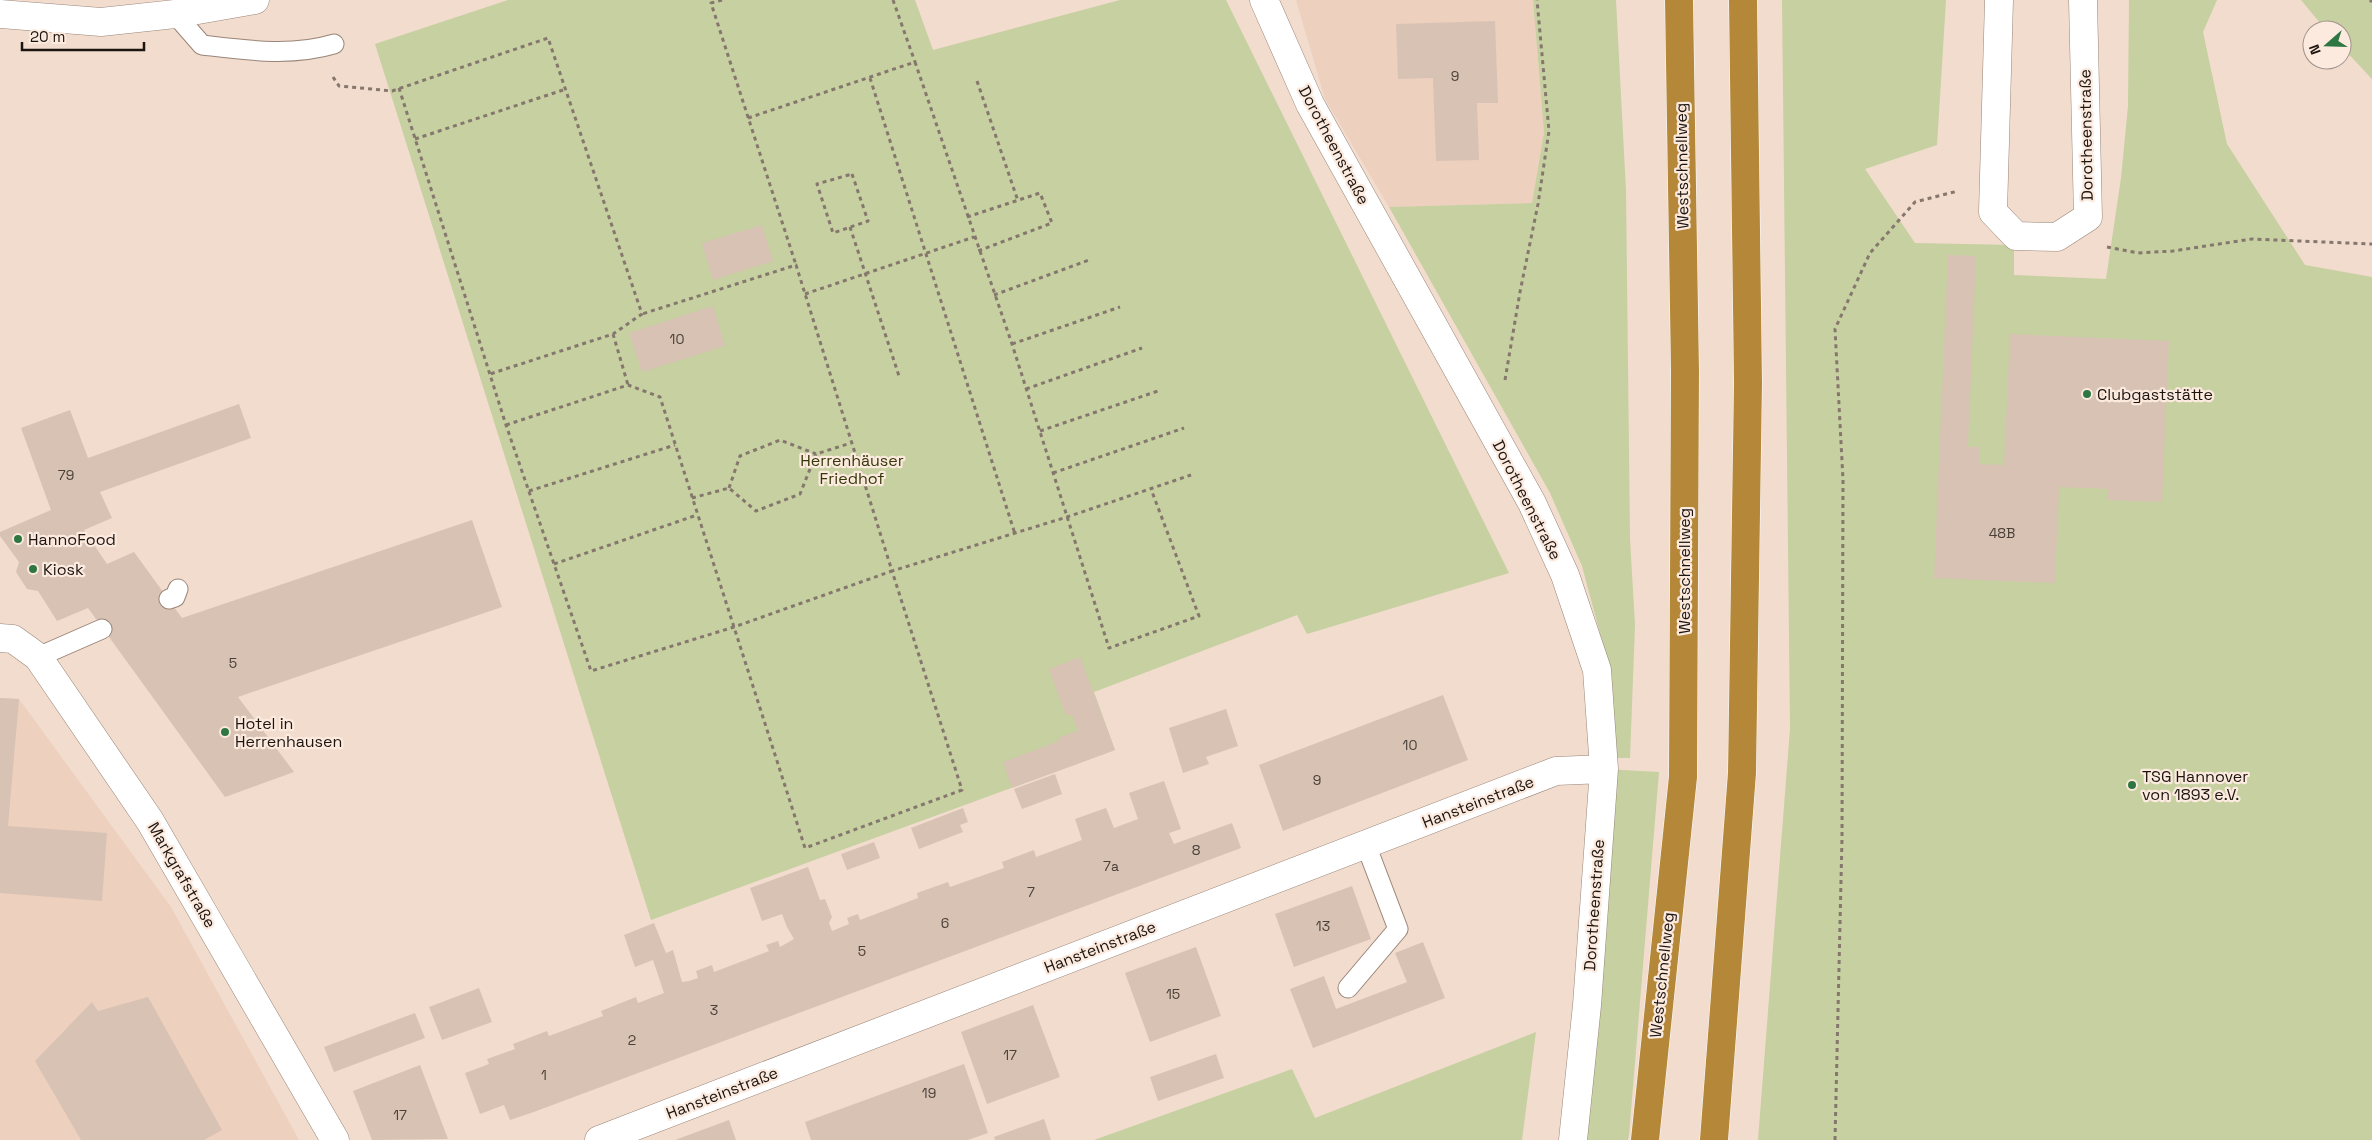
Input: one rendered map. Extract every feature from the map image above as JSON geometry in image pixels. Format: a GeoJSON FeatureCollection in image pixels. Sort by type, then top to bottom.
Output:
{"type":"FeatureCollection","features":[{"type":"Feature","properties":{"kind":"highway","name":"Westschnellweg"},"geometry":{"type":"LineString","coordinates":[[1645,1140],[1683,777],[1685,371],[1679,0]]}},
{"type":"Feature","properties":{"kind":"highway"},"geometry":{"type":"LineString","coordinates":[[1714,1140],[1742,773],[1748,383],[1743,0]]}},
{"type":"Feature","properties":{"kind":"street"},"geometry":{"type":"LineString","coordinates":[[0,14],[101,22],[175,14],[256,0]]}},
{"type":"Feature","properties":{"kind":"street","name":"Dorotheenstraße"},"geometry":{"type":"LineString","coordinates":[[1264,0],[1310,104],[1532,503],[1565,575],[1597,670],[1604,769],[1587,1005],[1573,1140]]}},
{"type":"Feature","properties":{"kind":"street","name":"Dorotheenstraße"},"geometry":{"type":"LineString","coordinates":[[1999,0],[1993,212],[2016,236],[2057,237],[2088,217],[2083,0]]}},
{"type":"Feature","properties":{"kind":"street","name":"Markgrafstraße"},"geometry":{"type":"LineString","coordinates":[[0,638],[13,639],[38,657],[150,821],[335,1140]]}},
{"type":"Feature","properties":{"kind":"street","name":"Hansteinstraße"},"geometry":{"type":"LineString","coordinates":[[599,1140],[1556,771],[1604,769]]}},
{"type":"Feature","properties":{"kind":"lane"},"geometry":{"type":"LineString","coordinates":[[175,14],[202,45],[257,51],[315,50],[334,44]]}},
{"type":"Feature","properties":{"kind":"lane"},"geometry":{"type":"LineString","coordinates":[[38,657],[102,629]]}},
{"type":"Feature","properties":{"kind":"lane"},"geometry":{"type":"LineString","coordinates":[[1348,988],[1398,929],[1366,845]]}},
{"type":"Feature","properties":{"kind":"path"},"geometry":{"type":"LineString","coordinates":[[506,425],[628,385],[660,397],[805,848],[962,790],[806,294],[711,4],[722,0]]}},
{"type":"Feature","properties":{"kind":"path"},"geometry":{"type":"LineString","coordinates":[[893,0],[978,251],[1012,344],[1109,648],[1199,616],[1151,489]]}},
{"type":"Feature","properties":{"kind":"path"},"geometry":{"type":"LineString","coordinates":[[1480,412],[1502,399],[1546,149],[1548,131],[1537,0]]}},
{"type":"Feature","properties":{"kind":"path"},"geometry":{"type":"LineString","coordinates":[[315,50],[339,86],[392,90],[548,38],[642,314]]}},
{"type":"Feature","properties":{"kind":"path"},"geometry":{"type":"LineString","coordinates":[[748,118],[914,62]]}},
{"type":"Feature","properties":{"kind":"path"},"geometry":{"type":"LineString","coordinates":[[870,78],[1015,534]]}},
{"type":"Feature","properties":{"kind":"path"},"geometry":{"type":"LineString","coordinates":[[977,81],[1018,201]]}},
{"type":"Feature","properties":{"kind":"path"},"geometry":{"type":"LineString","coordinates":[[399,88],[506,425],[591,671],[734,627],[892,572],[1015,534],[1190,475]]}},
{"type":"Feature","properties":{"kind":"path"},"geometry":{"type":"LineString","coordinates":[[415,139],[566,89]]}},
{"type":"Feature","properties":{"kind":"path"},"geometry":{"type":"LineString","coordinates":[[852,174],[868,221],[850,227],[833,233],[817,184],[852,174]]}},
{"type":"Feature","properties":{"kind":"path"},"geometry":{"type":"LineString","coordinates":[[1835,1140],[1842,838],[1843,480],[1834,329],[1870,253],[1915,202],[1993,183]]}},
{"type":"Feature","properties":{"kind":"path"},"geometry":{"type":"LineString","coordinates":[[967,217],[1040,194],[1052,223],[978,251]]}},
{"type":"Feature","properties":{"kind":"path"},"geometry":{"type":"LineString","coordinates":[[850,227],[899,376]]}},
{"type":"Feature","properties":{"kind":"path"},"geometry":{"type":"LineString","coordinates":[[2072,227],[2102,246],[2138,253],[2173,251],[2252,239],[2372,244]]}},
{"type":"Feature","properties":{"kind":"path"},"geometry":{"type":"LineString","coordinates":[[806,294],[974,237]]}},
{"type":"Feature","properties":{"kind":"path"},"geometry":{"type":"LineString","coordinates":[[994,295],[1089,260]]}},
{"type":"Feature","properties":{"kind":"path"},"geometry":{"type":"LineString","coordinates":[[490,374],[613,334],[642,314],[796,266]]}},
{"type":"Feature","properties":{"kind":"path"},"geometry":{"type":"LineString","coordinates":[[1012,344],[1120,307]]}},
{"type":"Feature","properties":{"kind":"path"},"geometry":{"type":"LineString","coordinates":[[613,334],[628,385]]}},
{"type":"Feature","properties":{"kind":"path"},"geometry":{"type":"LineString","coordinates":[[1026,389],[1142,348]]}},
{"type":"Feature","properties":{"kind":"path"},"geometry":{"type":"LineString","coordinates":[[1040,431],[1158,391]]}},
{"type":"Feature","properties":{"kind":"path"},"geometry":{"type":"LineString","coordinates":[[1053,473],[1184,428]]}},
{"type":"Feature","properties":{"kind":"path"},"geometry":{"type":"LineString","coordinates":[[729,488],[740,456],[780,440],[816,454],[852,442]]}},
{"type":"Feature","properties":{"kind":"path"},"geometry":{"type":"LineString","coordinates":[[529,491],[675,445]]}},
{"type":"Feature","properties":{"kind":"path"},"geometry":{"type":"LineString","coordinates":[[729,488],[756,511],[800,494],[816,454]]}},
{"type":"Feature","properties":{"kind":"path"},"geometry":{"type":"LineString","coordinates":[[692,498],[729,488]]}},
{"type":"Feature","properties":{"kind":"path"},"geometry":{"type":"LineString","coordinates":[[554,564],[697,515]]}},
{"type":"Feature","properties":{"kind":"shaded area"},"geometry":{"type":"Polygon","coordinates":[[[1296,0],[1533,0],[1544,132],[1532,203],[1389,207],[1325,99],[1296,0]]]}},
{"type":"Feature","properties":{"kind":"shaded area"},"geometry":{"type":"Polygon","coordinates":[[[0,698],[19,699],[171,907],[299,1140],[0,1140],[0,698]]]}},
{"type":"Feature","properties":{"kind":"green space","name":"Herrenhäuser Friedhof"},"geometry":{"type":"Polygon","coordinates":[[[508,0],[915,0],[933,50],[1120,0],[1226,0],[1509,573],[1307,634],[1297,615],[1094,692],[1115,750],[651,920],[375,44],[508,0]]]}},
{"type":"Feature","properties":{"kind":"green space"},"geometry":{"type":"Polygon","coordinates":[[[1533,0],[1616,0],[1626,191],[1630,539],[1635,625],[1630,758],[1616,758],[1609,667],[1582,566],[1550,493],[1389,207],[1532,203],[1544,132],[1533,0]]]}},
{"type":"Feature","properties":{"kind":"green space","name":"TSG Hannover von 1893 e.V."},"geometry":{"type":"Polygon","coordinates":[[[1782,0],[1946,0],[1937,145],[1865,169],[1915,243],[2014,245],[2014,275],[2106,279],[2121,178],[2128,106],[2129,0],[2217,0],[2203,32],[2227,144],[2305,265],[2372,277],[2372,1140],[1758,1140],[1790,729],[1782,0]]]}},
{"type":"Feature","properties":{"kind":"green space"},"geometry":{"type":"Polygon","coordinates":[[[2301,0],[2372,0],[2372,79],[2352,58],[2352,20],[2318,20],[2301,0]]]}},
{"type":"Feature","properties":{"kind":"green space"},"geometry":{"type":"Polygon","coordinates":[[[1604,769],[1659,772],[1629,1135],[1628,1140],[1573,1140],[1604,769]]]}},
{"type":"Feature","properties":{"kind":"green space"},"geometry":{"type":"Polygon","coordinates":[[[1536,1032],[1522,1140],[1094,1140],[1292,1069],[1315,1118],[1536,1032]]]}},
{"type":"Feature","properties":{"kind":"building"},"geometry":{"type":"Polygon","coordinates":[[[1495,21],[1498,103],[1477,103],[1479,160],[1436,161],[1433,78],[1398,79],[1396,24],[1495,21]]]}},
{"type":"Feature","properties":{"kind":"building"},"geometry":{"type":"Polygon","coordinates":[[[762,225],[773,261],[713,280],[702,243],[762,225]]]}},
{"type":"Feature","properties":{"kind":"building","name":"Clubgaststätte"},"geometry":{"type":"Polygon","coordinates":[[[1948,255],[1976,256],[1968,447],[1979,447],[1979,464],[2004,465],[2010,334],[2169,341],[2162,502],[2107,500],[2107,489],[2059,487],[2055,583],[1934,578],[1948,255]]]}},
{"type":"Feature","properties":{"kind":"building"},"geometry":{"type":"Polygon","coordinates":[[[713,306],[725,346],[642,372],[629,333],[713,306]]]}},
{"type":"Feature","properties":{"kind":"building"},"geometry":{"type":"Polygon","coordinates":[[[239,404],[251,438],[100,492],[112,518],[84,530],[107,564],[134,552],[182,618],[472,520],[502,607],[238,697],[294,772],[225,797],[88,608],[57,621],[38,591],[27,589],[16,572],[19,562],[0,536],[0,532],[51,510],[21,428],[70,410],[88,458],[239,404]]]}},
{"type":"Feature","properties":{"kind":"building"},"geometry":{"type":"Polygon","coordinates":[[[1080,657],[1115,750],[1012,788],[1003,762],[1059,741],[1058,738],[1078,731],[1072,714],[1066,716],[1049,669],[1080,657]]]}},
{"type":"Feature","properties":{"kind":"building"},"geometry":{"type":"Polygon","coordinates":[[[1443,695],[1468,760],[1283,831],[1259,765],[1443,695]]]}},
{"type":"Feature","properties":{"kind":"building"},"geometry":{"type":"Polygon","coordinates":[[[0,698],[19,699],[8,826],[107,833],[102,901],[0,893],[0,698]]]}},
{"type":"Feature","properties":{"kind":"building"},"geometry":{"type":"Polygon","coordinates":[[[1226,709],[1238,746],[1206,757],[1209,764],[1183,773],[1169,728],[1226,709]]]}},
{"type":"Feature","properties":{"kind":"building"},"geometry":{"type":"Polygon","coordinates":[[[1055,774],[1062,794],[1022,809],[1014,789],[1055,774]]]}},
{"type":"Feature","properties":{"kind":"building"},"geometry":{"type":"Polygon","coordinates":[[[1164,781],[1181,829],[1169,833],[1174,844],[1232,823],[1241,848],[531,1113],[510,1120],[504,1105],[480,1114],[465,1073],[489,1064],[487,1059],[515,1049],[513,1044],[547,1031],[549,1036],[603,1016],[601,1011],[636,997],[638,1003],[664,993],[653,960],[635,967],[624,935],[654,923],[666,953],[673,950],[682,982],[689,981],[698,978],[696,971],[712,965],[714,972],[769,951],[766,945],[778,941],[780,947],[794,939],[782,914],[762,921],[750,888],[808,867],[820,900],[825,899],[832,917],[829,923],[832,931],[849,924],[847,918],[858,914],[860,920],[918,898],[917,893],[948,882],[950,887],[1004,868],[1002,862],[1034,850],[1036,857],[1082,840],[1075,819],[1106,808],[1114,828],[1138,819],[1129,793],[1164,781]]]}},
{"type":"Feature","properties":{"kind":"building"},"geometry":{"type":"Polygon","coordinates":[[[963,808],[968,822],[960,825],[963,832],[919,849],[911,828],[963,808]]]}},
{"type":"Feature","properties":{"kind":"building"},"geometry":{"type":"Polygon","coordinates":[[[874,842],[880,858],[847,870],[841,854],[874,842]]]}},
{"type":"Feature","properties":{"kind":"building"},"geometry":{"type":"Polygon","coordinates":[[[1352,886],[1371,939],[1294,967],[1275,914],[1352,886]]]}},
{"type":"Feature","properties":{"kind":"building"},"geometry":{"type":"Polygon","coordinates":[[[1423,942],[1445,998],[1313,1048],[1290,989],[1324,976],[1336,1009],[1407,982],[1395,953],[1423,942]]]}},
{"type":"Feature","properties":{"kind":"building"},"geometry":{"type":"Polygon","coordinates":[[[1196,947],[1221,1016],[1150,1042],[1125,973],[1196,947]]]}},
{"type":"Feature","properties":{"kind":"building"},"geometry":{"type":"Polygon","coordinates":[[[479,988],[492,1022],[442,1040],[429,1007],[479,988]]]}},
{"type":"Feature","properties":{"kind":"building"},"geometry":{"type":"Polygon","coordinates":[[[148,997],[222,1130],[204,1140],[81,1140],[35,1061],[92,1002],[98,1011],[148,997]]]}},
{"type":"Feature","properties":{"kind":"building"},"geometry":{"type":"Polygon","coordinates":[[[1033,1005],[1060,1077],[987,1104],[961,1032],[1033,1005]]]}},
{"type":"Feature","properties":{"kind":"building"},"geometry":{"type":"Polygon","coordinates":[[[415,1013],[425,1038],[334,1072],[324,1047],[415,1013]]]}},
{"type":"Feature","properties":{"kind":"building"},"geometry":{"type":"Polygon","coordinates":[[[1216,1054],[1224,1078],[1158,1101],[1150,1077],[1216,1054]]]}},
{"type":"Feature","properties":{"kind":"building"},"geometry":{"type":"Polygon","coordinates":[[[964,1064],[988,1133],[968,1140],[811,1140],[805,1122],[964,1064]]]}},
{"type":"Feature","properties":{"kind":"building"},"geometry":{"type":"Polygon","coordinates":[[[420,1065],[448,1139],[372,1140],[353,1091],[420,1065]]]}},
{"type":"Feature","properties":{"kind":"building"},"geometry":{"type":"Polygon","coordinates":[[[1044,1119],[1051,1140],[995,1140],[994,1137],[1044,1119]]]}},
{"type":"Feature","properties":{"kind":"building"},"geometry":{"type":"Polygon","coordinates":[[[729,1120],[736,1140],[675,1140],[729,1120]]]}},
{"type":"Feature","properties":{"kind":"place","name":"Clubgaststätte"},"geometry":{"type":"Point","coordinates":[2087,394]}},
{"type":"Feature","properties":{"kind":"place","name":"HannoFood"},"geometry":{"type":"Point","coordinates":[18,539]}},
{"type":"Feature","properties":{"kind":"place","name":"Kiosk"},"geometry":{"type":"Point","coordinates":[33,569]}},
{"type":"Feature","properties":{"kind":"place","name":"Hotel in Herrenhausen"},"geometry":{"type":"Point","coordinates":[225,732]}},
{"type":"Feature","properties":{"kind":"place","name":"TSG Hannover von 1893 e.V."},"geometry":{"type":"Point","coordinates":[2132,785]}}]}
